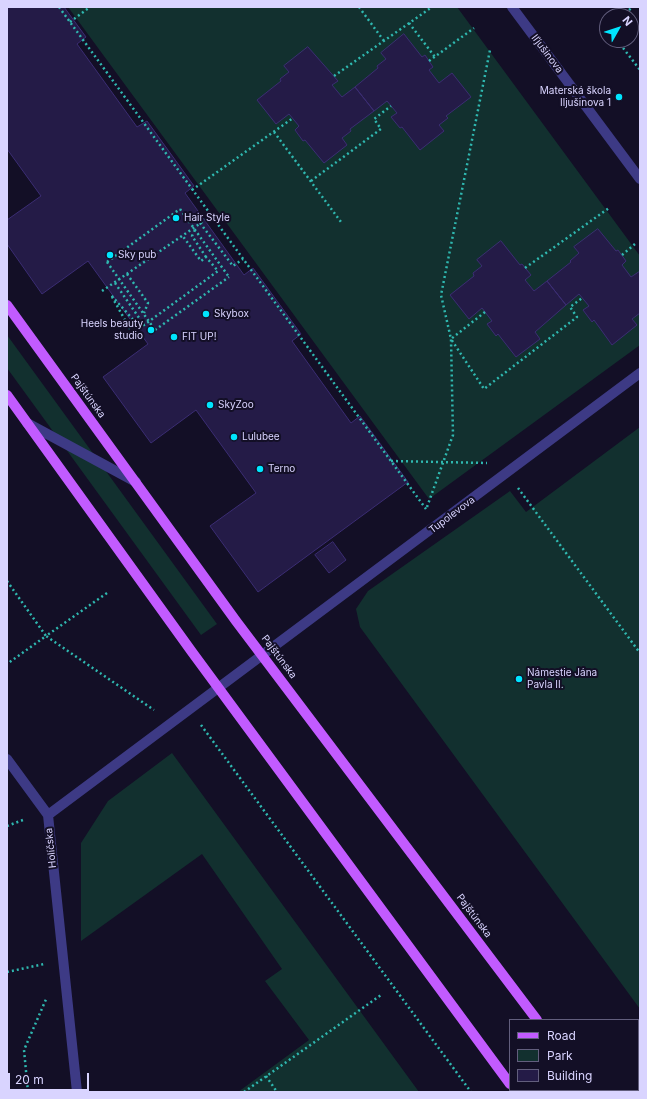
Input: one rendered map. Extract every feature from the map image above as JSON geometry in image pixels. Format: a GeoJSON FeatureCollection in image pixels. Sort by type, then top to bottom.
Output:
{"type":"FeatureCollection","features":[{"type":"Feature","properties":{"kind":"main road","name":"Pajštúnska"},"geometry":{"type":"LineString","coordinates":[[7,305],[262,655],[536,1019]]}},
{"type":"Feature","properties":{"kind":"main road"},"geometry":{"type":"LineString","coordinates":[[7,395],[218,687],[509,1083]]}},
{"type":"Feature","properties":{"kind":"street","name":"Iľjušinova"},"geometry":{"type":"LineString","coordinates":[[512,7],[640,179]]}},
{"type":"Feature","properties":{"kind":"street","name":"Tupolevova"},"geometry":{"type":"LineString","coordinates":[[218,687],[507,474],[640,373]]}},
{"type":"Feature","properties":{"kind":"street"},"geometry":{"type":"LineString","coordinates":[[27,423],[136,482]]}},
{"type":"Feature","properties":{"kind":"street","name":"Holíčska"},"geometry":{"type":"LineString","coordinates":[[77,1092],[48,815],[218,687]]}},
{"type":"Feature","properties":{"kind":"street"},"geometry":{"type":"LineString","coordinates":[[7,759],[48,815]]}},
{"type":"Feature","properties":{"kind":"path"},"geometry":{"type":"LineString","coordinates":[[59,7],[426,509],[453,435],[451,339],[441,294],[490,50]]}},
{"type":"Feature","properties":{"kind":"path"},"geometry":{"type":"LineString","coordinates":[[70,22],[90,7]]}},
{"type":"Feature","properties":{"kind":"path"},"geometry":{"type":"LineString","coordinates":[[359,7],[384,41]]}},
{"type":"Feature","properties":{"kind":"path"},"geometry":{"type":"LineString","coordinates":[[334,76],[432,7]]}},
{"type":"Feature","properties":{"kind":"path"},"geometry":{"type":"LineString","coordinates":[[409,23],[435,57]]}},
{"type":"Feature","properties":{"kind":"path"},"geometry":{"type":"LineString","coordinates":[[429,61],[474,28]]}},
{"type":"Feature","properties":{"kind":"path"},"geometry":{"type":"LineString","coordinates":[[623,48],[640,70]]}},
{"type":"Feature","properties":{"kind":"path"},"geometry":{"type":"LineString","coordinates":[[311,181],[381,129],[374,119],[391,106]]}},
{"type":"Feature","properties":{"kind":"path"},"geometry":{"type":"LineString","coordinates":[[192,190],[293,118]]}},
{"type":"Feature","properties":{"kind":"path"},"geometry":{"type":"LineString","coordinates":[[274,132],[341,222]]}},
{"type":"Feature","properties":{"kind":"path"},"geometry":{"type":"LineString","coordinates":[[525,268],[609,208]]}},
{"type":"Feature","properties":{"kind":"path"},"geometry":{"type":"LineString","coordinates":[[180,209],[195,230],[229,277],[155,330],[106,262],[180,209]]}},
{"type":"Feature","properties":{"kind":"path"},"geometry":{"type":"LineString","coordinates":[[102,291],[116,283],[211,216]]}},
{"type":"Feature","properties":{"kind":"path"},"geometry":{"type":"LineString","coordinates":[[200,223],[232,266],[243,259]]}},
{"type":"Feature","properties":{"kind":"path"},"geometry":{"type":"LineString","coordinates":[[116,283],[144,326],[218,271],[206,257],[192,236],[195,230]]}},
{"type":"Feature","properties":{"kind":"path"},"geometry":{"type":"LineString","coordinates":[[182,235],[201,261],[206,257]]}},
{"type":"Feature","properties":{"kind":"path"},"geometry":{"type":"LineString","coordinates":[[622,255],[635,244]]}},
{"type":"Feature","properties":{"kind":"path"},"geometry":{"type":"LineString","coordinates":[[127,274],[148,303],[144,313]]}},
{"type":"Feature","properties":{"kind":"path"},"geometry":{"type":"LineString","coordinates":[[130,329],[111,295],[137,324],[141,321]]}},
{"type":"Feature","properties":{"kind":"path"},"geometry":{"type":"LineString","coordinates":[[451,339],[484,389],[577,317],[570,307],[582,298]]}},
{"type":"Feature","properties":{"kind":"path"},"geometry":{"type":"LineString","coordinates":[[451,339],[485,312]]}},
{"type":"Feature","properties":{"kind":"path"},"geometry":{"type":"LineString","coordinates":[[390,461],[489,464]]}},
{"type":"Feature","properties":{"kind":"path"},"geometry":{"type":"LineString","coordinates":[[507,474],[640,653]]}},
{"type":"Feature","properties":{"kind":"path"},"geometry":{"type":"LineString","coordinates":[[7,581],[46,636],[154,710]]}},
{"type":"Feature","properties":{"kind":"path"},"geometry":{"type":"LineString","coordinates":[[7,664],[107,593]]}},
{"type":"Feature","properties":{"kind":"path"},"geometry":{"type":"LineString","coordinates":[[200,725],[471,1092]]}},
{"type":"Feature","properties":{"kind":"path"},"geometry":{"type":"LineString","coordinates":[[7,826],[23,820]]}},
{"type":"Feature","properties":{"kind":"path"},"geometry":{"type":"LineString","coordinates":[[7,972],[44,964]]}},
{"type":"Feature","properties":{"kind":"path"},"geometry":{"type":"LineString","coordinates":[[28,1092],[24,1050],[49,994]]}},
{"type":"Feature","properties":{"kind":"path"},"geometry":{"type":"LineString","coordinates":[[244,1092],[382,995]]}},
{"type":"Feature","properties":{"kind":"path"},"geometry":{"type":"LineString","coordinates":[[266,1076],[277,1092]]}},
{"type":"Feature","properties":{"kind":"green space"},"geometry":{"type":"Polygon","coordinates":[[[68,7],[457,7],[640,256],[640,345],[429,499],[68,7]]]}},
{"type":"Feature","properties":{"kind":"green space"},"geometry":{"type":"Polygon","coordinates":[[[7,335],[217,624],[201,635],[7,368],[7,335]]]}},
{"type":"Feature","properties":{"kind":"green space","name":"Námestie Jána Pavla II."},"geometry":{"type":"Polygon","coordinates":[[[640,427],[640,1009],[360,627],[356,609],[368,591],[510,491],[526,512],[640,427]]]}},
{"type":"Feature","properties":{"kind":"green space"},"geometry":{"type":"Polygon","coordinates":[[[172,753],[419,1092],[238,1092],[309,1040],[265,981],[282,969],[202,854],[81,941],[81,843],[108,801],[172,753]]]}},
{"type":"Feature","properties":{"kind":"building","name":"Skybox"},"geometry":{"type":"Polygon","coordinates":[[[7,7],[64,7],[86,37],[77,44],[137,127],[147,121],[194,186],[185,193],[244,275],[253,268],[301,334],[292,341],[351,423],[360,416],[408,482],[258,592],[210,526],[256,493],[196,410],[151,443],[103,377],[148,344],[88,261],[42,294],[7,244],[7,220],[41,196],[7,149],[7,7]]]}},
{"type":"Feature","properties":{"kind":"building"},"geometry":{"type":"Polygon","coordinates":[[[404,34],[422,57],[425,55],[433,67],[429,70],[439,83],[452,73],[471,97],[446,116],[448,118],[439,125],[444,131],[420,150],[402,127],[400,128],[391,117],[397,113],[387,101],[374,111],[355,87],[378,68],[377,66],[386,59],[381,53],[404,34]]]}},
{"type":"Feature","properties":{"kind":"building"},"geometry":{"type":"Polygon","coordinates":[[[308,47],[338,81],[332,85],[342,97],[355,87],[374,111],[350,129],[351,131],[342,138],[347,145],[324,163],[305,140],[303,141],[295,130],[299,126],[289,114],[276,124],[257,100],[281,81],[280,79],[289,72],[284,66],[308,47]]]}},
{"type":"Feature","properties":{"kind":"building"},"geometry":{"type":"Polygon","coordinates":[[[598,229],[616,251],[618,250],[626,261],[622,265],[631,277],[640,271],[640,313],[632,319],[637,325],[612,345],[594,320],[592,322],[583,310],[589,306],[579,294],[566,305],[547,281],[571,262],[570,261],[579,253],[574,247],[598,229]]]}},
{"type":"Feature","properties":{"kind":"building"},"geometry":{"type":"Polygon","coordinates":[[[501,241],[520,265],[522,264],[531,275],[525,280],[534,291],[547,281],[566,305],[535,332],[540,339],[516,357],[498,334],[496,336],[487,324],[492,321],[482,308],[469,319],[450,295],[474,276],[473,273],[482,266],[477,260],[501,241]]]}},
{"type":"Feature","properties":{"kind":"building"},"geometry":{"type":"Polygon","coordinates":[[[333,542],[346,560],[329,573],[315,555],[333,542]]]}},
{"type":"Feature","properties":{"kind":"place","name":"Materská škola Iljušinova 1"},"geometry":{"type":"Point","coordinates":[619,97]}},
{"type":"Feature","properties":{"kind":"place","name":"Hair Style"},"geometry":{"type":"Point","coordinates":[176,218]}},
{"type":"Feature","properties":{"kind":"place","name":"Sky pub"},"geometry":{"type":"Point","coordinates":[110,255]}},
{"type":"Feature","properties":{"kind":"place","name":"Skybox"},"geometry":{"type":"Point","coordinates":[206,314]}},
{"type":"Feature","properties":{"kind":"place","name":"Heels beauty studio"},"geometry":{"type":"Point","coordinates":[151,330]}},
{"type":"Feature","properties":{"kind":"place","name":"FIT UP!"},"geometry":{"type":"Point","coordinates":[174,337]}},
{"type":"Feature","properties":{"kind":"place","name":"SkyZoo"},"geometry":{"type":"Point","coordinates":[210,405]}},
{"type":"Feature","properties":{"kind":"place","name":"Lulubee"},"geometry":{"type":"Point","coordinates":[234,437]}},
{"type":"Feature","properties":{"kind":"place","name":"Terno"},"geometry":{"type":"Point","coordinates":[260,469]}},
{"type":"Feature","properties":{"kind":"place","name":"Námestie Jána Pavla II."},"geometry":{"type":"Point","coordinates":[519,679]}}]}
